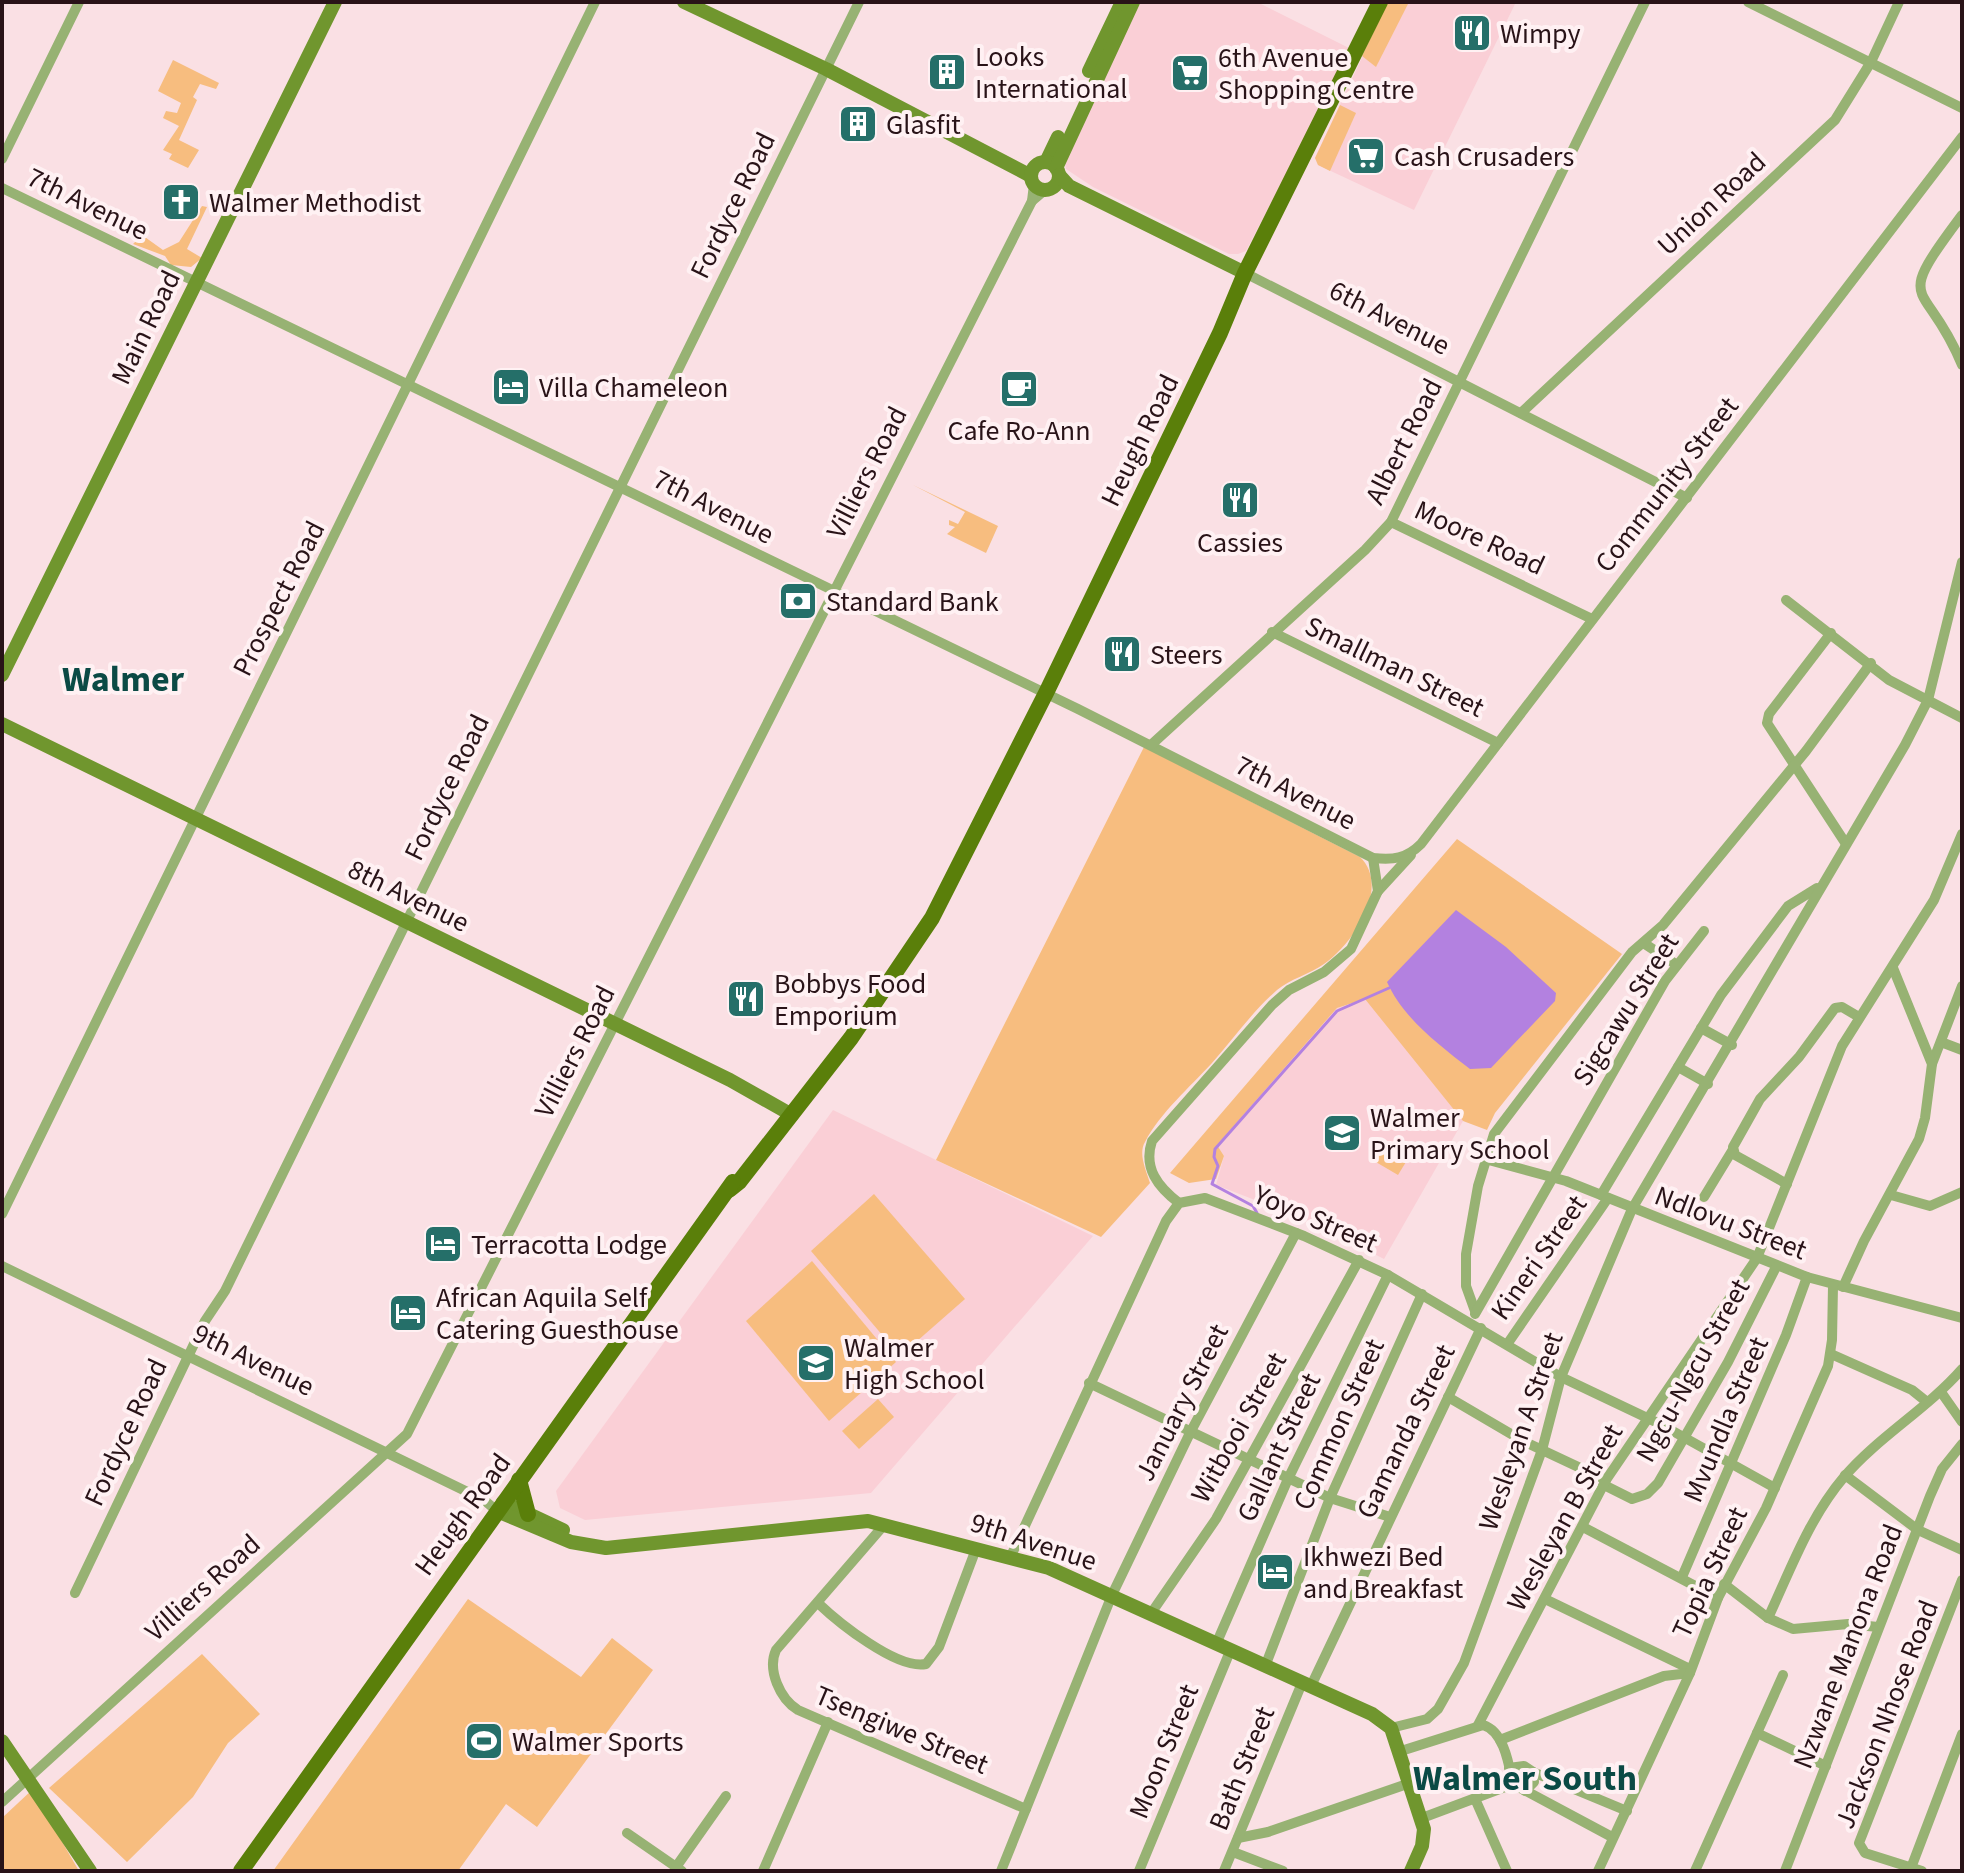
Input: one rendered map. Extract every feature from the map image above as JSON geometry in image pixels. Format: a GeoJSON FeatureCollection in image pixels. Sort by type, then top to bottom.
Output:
{"type":"FeatureCollection","features":[{"type":"Feature","properties":{"kind":"main road","name":"Heugh Road"},"geometry":{"type":"LineString","coordinates":[[241,1871],[494,1504],[519,1480],[729,1190],[739,1182],[941,898],[1046,693],[1220,333],[1245,273],[1380,2]]}},
{"type":"Feature","properties":{"kind":"main road"},"geometry":{"type":"LineString","coordinates":[[519,1480],[520,1497],[528,1514]]}},
{"type":"Feature","properties":{"kind":"street"},"geometry":{"type":"LineString","coordinates":[[2,159],[79,2]]}},
{"type":"Feature","properties":{"kind":"street","name":"Main Road"},"geometry":{"type":"LineString","coordinates":[[2,675],[335,2]]}},
{"type":"Feature","properties":{"kind":"street","name":"Prospect Road"},"geometry":{"type":"LineString","coordinates":[[2,1214],[595,2]]}},
{"type":"Feature","properties":{"kind":"street","name":"6th Avenue"},"geometry":{"type":"LineString","coordinates":[[684,2],[1245,273],[1687,498]]}},
{"type":"Feature","properties":{"kind":"street","name":"Fordyce Road"},"geometry":{"type":"LineString","coordinates":[[75,1593],[188,1356],[225,1291],[859,2]]}},
{"type":"Feature","properties":{"kind":"street","name":"Villiers Road"},"geometry":{"type":"LineString","coordinates":[[1045,176],[1122,2]]}},
{"type":"Feature","properties":{"kind":"street","name":"Villiers Road"},"geometry":{"type":"LineString","coordinates":[[2,1802],[389,1453],[416,1420],[1133,2]]}},
{"type":"Feature","properties":{"kind":"street","name":"Albert Road"},"geometry":{"type":"LineString","coordinates":[[1151,745],[1365,550],[1391,522],[1645,2]]}},
{"type":"Feature","properties":{"kind":"street"},"geometry":{"type":"LineString","coordinates":[[1748,2],[1962,108]]}},
{"type":"Feature","properties":{"kind":"street","name":"Union Road"},"geometry":{"type":"LineString","coordinates":[[1521,413],[1835,120],[1871,62],[1899,2]]}},
{"type":"Feature","properties":{"kind":"street","name":"Community Street"},"geometry":{"type":"LineString","coordinates":[[1378,891],[1403,868],[1409,854],[1687,498],[1962,137]]}},
{"type":"Feature","properties":{"kind":"street","name":"7th Avenue"},"geometry":{"type":"LineString","coordinates":[[2,188],[1046,693],[1373,858],[1409,854]]}},
{"type":"Feature","properties":{"kind":"street"},"geometry":{"type":"LineString","coordinates":[[1961,360],[1923,302],[1918,286],[1924,267],[1962,215]]}},
{"type":"Feature","properties":{"kind":"street","name":"Moore Road"},"geometry":{"type":"LineString","coordinates":[[1391,522],[1592,619]]}},
{"type":"Feature","properties":{"kind":"street","name":"Wesleyan A Street"},"geometry":{"type":"LineString","coordinates":[[1391,1728],[1427,1719],[1438,1709],[1464,1663],[1542,1450],[1561,1377],[1632,1209],[1732,1045],[1819,887],[1871,807],[1928,700],[1962,562]]}},
{"type":"Feature","properties":{"kind":"street"},"geometry":{"type":"LineString","coordinates":[[1786,600],[1889,680],[1962,718]]}},
{"type":"Feature","properties":{"kind":"street","name":"Smallman Street"},"geometry":{"type":"LineString","coordinates":[[1272,632],[1498,743]]}},
{"type":"Feature","properties":{"kind":"street"},"geometry":{"type":"LineString","coordinates":[[1831,633],[1767,719],[1773,736],[1846,844]]}},
{"type":"Feature","properties":{"kind":"street"},"geometry":{"type":"LineString","coordinates":[[1478,1326],[1466,1286],[1466,1254],[1485,1159],[1494,1134],[1632,952],[1645,944],[1794,765],[1871,663]]}},
{"type":"Feature","properties":{"kind":"street","name":"8th Avenue"},"geometry":{"type":"LineString","coordinates":[[2,724],[617,1024],[789,1113]]}},
{"type":"Feature","properties":{"kind":"street","name":"Wesleyan B Street"},"geometry":{"type":"LineString","coordinates":[[1478,1725],[1605,1482],[1757,1258],[1842,1046],[1934,900],[1962,834]]}},
{"type":"Feature","properties":{"kind":"street"},"geometry":{"type":"LineString","coordinates":[[1010,1558],[1166,1221],[1179,1203],[1150,1170],[1147,1155],[1152,1141],[1272,1005],[1289,990],[1324,972],[1351,949],[1378,891],[1373,858]]}},
{"type":"Feature","properties":{"kind":"street","name":"Kineri Street"},"geometry":{"type":"LineString","coordinates":[[1508,1343],[1605,1197],[1678,1067],[1737,971],[1788,906],[1819,887]]}},
{"type":"Feature","properties":{"kind":"street","name":"Sigcawu Street"},"geometry":{"type":"LineString","coordinates":[[1475,1311],[1677,965],[1704,931]]}},
{"type":"Feature","properties":{"kind":"street"},"geometry":{"type":"LineString","coordinates":[[1645,944],[1677,965]]}},
{"type":"Feature","properties":{"kind":"street"},"geometry":{"type":"LineString","coordinates":[[1893,968],[1932,1064]]}},
{"type":"Feature","properties":{"kind":"street"},"geometry":{"type":"LineString","coordinates":[[1838,1286],[1891,1195],[1919,1139],[1932,1064],[1962,986]]}},
{"type":"Feature","properties":{"kind":"street"},"geometry":{"type":"LineString","coordinates":[[1704,1197],[1760,1099],[1799,1057],[1835,1008],[1842,1007],[1859,1017]]}},
{"type":"Feature","properties":{"kind":"street"},"geometry":{"type":"LineString","coordinates":[[1701,1028],[1732,1045]]}},
{"type":"Feature","properties":{"kind":"street"},"geometry":{"type":"LineString","coordinates":[[1941,1042],[1962,1050]]}},
{"type":"Feature","properties":{"kind":"street"},"geometry":{"type":"LineString","coordinates":[[1678,1067],[1708,1084]]}},
{"type":"Feature","properties":{"kind":"street"},"geometry":{"type":"LineString","coordinates":[[1732,1151],[1787,1184]]}},
{"type":"Feature","properties":{"kind":"street","name":"Ndlovu Street"},"geometry":{"type":"LineString","coordinates":[[1485,1159],[1551,1177],[1605,1197],[1776,1267],[1838,1286],[1961,1314]]}},
{"type":"Feature","properties":{"kind":"street"},"geometry":{"type":"LineString","coordinates":[[1891,1195],[1930,1206],[1962,1192]]}},
{"type":"Feature","properties":{"kind":"street","name":"Yoyo Street"},"geometry":{"type":"LineString","coordinates":[[1179,1203],[1205,1198],[1359,1260],[1508,1343],[1561,1377],[1684,1438],[1775,1488]]}},
{"type":"Feature","properties":{"kind":"street","name":"January Street"},"geometry":{"type":"LineString","coordinates":[[1001,1871],[1112,1595],[1190,1433],[1296,1233]]}},
{"type":"Feature","properties":{"kind":"street","name":"Witbooi Street"},"geometry":{"type":"LineString","coordinates":[[1152,1612],[1216,1519],[1359,1260]]}},
{"type":"Feature","properties":{"kind":"street","name":"9th Avenue"},"geometry":{"type":"LineString","coordinates":[[2,1266],[571,1542],[606,1548],[841,1521],[868,1521],[1049,1568],[1266,1664],[1372,1714],[1391,1728]]}},
{"type":"Feature","properties":{"kind":"street","name":"Ngcu-Ngcu Street"},"geometry":{"type":"LineString","coordinates":[[1605,1482],[1627,1498],[1642,1497],[1658,1483],[1728,1362],[1776,1267]]}},
{"type":"Feature","properties":{"kind":"street","name":"Gallant Street"},"geometry":{"type":"LineString","coordinates":[[1224,1645],[1288,1479],[1388,1275]]}},
{"type":"Feature","properties":{"kind":"street","name":"Mvundla Street"},"geometry":{"type":"LineString","coordinates":[[1682,1577],[1786,1335],[1807,1277]]}},
{"type":"Feature","properties":{"kind":"street","name":"Topia Street"},"geometry":{"type":"LineString","coordinates":[[1598,1871],[1690,1671],[1724,1584],[1775,1488],[1831,1354],[1838,1286]]}},
{"type":"Feature","properties":{"kind":"street","name":"Common Street"},"geometry":{"type":"LineString","coordinates":[[1266,1664],[1330,1498],[1422,1294]]}},
{"type":"Feature","properties":{"kind":"street","name":"Gamanda Street"},"geometry":{"type":"LineString","coordinates":[[1306,1684],[1448,1397],[1478,1326]]}},
{"type":"Feature","properties":{"kind":"street"},"geometry":{"type":"LineString","coordinates":[[1831,1354],[1912,1390],[1927,1402]]}},
{"type":"Feature","properties":{"kind":"street"},"geometry":{"type":"LineString","coordinates":[[1768,1618],[1814,1520],[1845,1475],[1941,1392],[1962,1369]]}},
{"type":"Feature","properties":{"kind":"street"},"geometry":{"type":"LineString","coordinates":[[1089,1383],[1330,1498],[1390,1517]]}},
{"type":"Feature","properties":{"kind":"street"},"geometry":{"type":"LineString","coordinates":[[1941,1392],[1962,1422]]}},
{"type":"Feature","properties":{"kind":"street"},"geometry":{"type":"LineString","coordinates":[[1448,1397],[1605,1482]]}},
{"type":"Feature","properties":{"kind":"street","name":"Nzwane Manona Road"},"geometry":{"type":"LineString","coordinates":[[1785,1871],[1942,1469],[1962,1444]]}},
{"type":"Feature","properties":{"kind":"street"},"geometry":{"type":"LineString","coordinates":[[1845,1475],[1918,1530],[1962,1550]]}},
{"type":"Feature","properties":{"kind":"street","name":"9th Avenue"},"geometry":{"type":"LineString","coordinates":[[494,1504],[528,1514],[572,1534],[633,1546]]}},
{"type":"Feature","properties":{"kind":"street","name":"Tsengiwe Street"},"geometry":{"type":"LineString","coordinates":[[884,1525],[776,1650],[772,1667],[789,1704],[1026,1809]]}},
{"type":"Feature","properties":{"kind":"street"},"geometry":{"type":"LineString","coordinates":[[1583,1527],[1611,1539],[1718,1598]]}},
{"type":"Feature","properties":{"kind":"street"},"geometry":{"type":"LineString","coordinates":[[818,1603],[857,1637],[913,1664],[926,1664],[939,1647],[976,1549]]}},
{"type":"Feature","properties":{"kind":"street","name":"Jackson Nhose Road"},"geometry":{"type":"LineString","coordinates":[[1916,1869],[1865,1853],[1859,1843],[1962,1580]]}},
{"type":"Feature","properties":{"kind":"street"},"geometry":{"type":"LineString","coordinates":[[1724,1584],[1768,1618],[1793,1629],[1848,1624],[1878,1627]]}},
{"type":"Feature","properties":{"kind":"street"},"geometry":{"type":"LineString","coordinates":[[1545,1599],[1690,1671]]}},
{"type":"Feature","properties":{"kind":"street","name":"Moon Street"},"geometry":{"type":"LineString","coordinates":[[1139,1871],[1224,1645]]}},
{"type":"Feature","properties":{"kind":"street"},"geometry":{"type":"LineString","coordinates":[[1500,1740],[1664,1676],[1690,1671]]}},
{"type":"Feature","properties":{"kind":"street"},"geometry":{"type":"LineString","coordinates":[[1695,1871],[1783,1675]]}},
{"type":"Feature","properties":{"kind":"street","name":"Bath Street"},"geometry":{"type":"LineString","coordinates":[[1224,1871],[1306,1684]]}},
{"type":"Feature","properties":{"kind":"street"},"geometry":{"type":"LineString","coordinates":[[763,1871],[828,1722]]}},
{"type":"Feature","properties":{"kind":"street"},"geometry":{"type":"LineString","coordinates":[[1401,1751],[1478,1725],[1489,1726],[1500,1740],[1513,1784],[1612,1837]]}},
{"type":"Feature","properties":{"kind":"street"},"geometry":{"type":"LineString","coordinates":[[1391,1728],[1401,1751],[1425,1836],[1411,1871]]}},
{"type":"Feature","properties":{"kind":"street"},"geometry":{"type":"LineString","coordinates":[[1757,1733],[1826,1766]]}},
{"type":"Feature","properties":{"kind":"street"},"geometry":{"type":"LineString","coordinates":[[1916,1869],[1962,1734]]}},
{"type":"Feature","properties":{"kind":"street"},"geometry":{"type":"LineString","coordinates":[[2,1741],[90,1871]]}},
{"type":"Feature","properties":{"kind":"street"},"geometry":{"type":"LineString","coordinates":[[1509,1768],[1524,1766],[1627,1811]]}},
{"type":"Feature","properties":{"kind":"street"},"geometry":{"type":"LineString","coordinates":[[1525,1791],[1534,1782],[1533,1772]]}},
{"type":"Feature","properties":{"kind":"street"},"geometry":{"type":"LineString","coordinates":[[1238,1838],[1268,1832],[1410,1783]]}},
{"type":"Feature","properties":{"kind":"street"},"geometry":{"type":"LineString","coordinates":[[1422,1818],[1476,1801],[1513,1784]]}},
{"type":"Feature","properties":{"kind":"street"},"geometry":{"type":"LineString","coordinates":[[627,1833],[679,1869],[726,1796]]}},
{"type":"Feature","properties":{"kind":"street"},"geometry":{"type":"LineString","coordinates":[[1476,1801],[1507,1871]]}},
{"type":"Feature","properties":{"kind":"street"},"geometry":{"type":"LineString","coordinates":[[1233,1852],[1283,1871]]}},
{"type":"Feature","properties":{"kind":"shaded area"},"geometry":{"type":"Polygon","coordinates":[[[1137,2],[1257,2],[1351,49],[1246,251],[1229,254],[1093,187],[1066,169],[1064,160],[1137,2]]]}},
{"type":"Feature","properties":{"kind":"shaded area"},"geometry":{"type":"Polygon","coordinates":[[[1388,2],[1516,2],[1414,210],[1318,165],[1315,158],[1388,2]]]}},
{"type":"Feature","properties":{"kind":"shaded area"},"geometry":{"type":"Polygon","coordinates":[[[1388,2],[1409,2],[1376,67],[1362,56],[1388,2]]]}},
{"type":"Feature","properties":{"kind":"shaded area"},"geometry":{"type":"Polygon","coordinates":[[[173,60],[219,83],[216,89],[200,84],[193,97],[197,100],[179,140],[199,150],[188,168],[169,159],[172,154],[163,150],[179,126],[163,118],[166,111],[177,113],[181,103],[158,91],[173,60]]]}},
{"type":"Feature","properties":{"kind":"shaded area"},"geometry":{"type":"Polygon","coordinates":[[[1340,105],[1356,113],[1330,171],[1318,165],[1315,158],[1340,105]]]}},
{"type":"Feature","properties":{"kind":"shaded area"},"geometry":{"type":"Polygon","coordinates":[[[202,206],[207,207],[187,249],[202,258],[191,267],[171,265],[165,256],[133,244],[142,235],[163,250],[179,242],[202,206]]]}},
{"type":"Feature","properties":{"kind":"shaded area"},"geometry":{"type":"Polygon","coordinates":[[[913,485],[998,526],[986,553],[947,534],[955,527],[949,525],[949,520],[958,524],[965,512],[913,485]]]}},
{"type":"Feature","properties":{"kind":"shaded area"},"geometry":{"type":"Polygon","coordinates":[[[1144,747],[1360,857],[1369,869],[1372,883],[1365,914],[1347,943],[1324,964],[1282,986],[1268,998],[1159,1121],[1142,1152],[1150,1183],[1101,1237],[936,1160],[1144,747]]]}},
{"type":"Feature","properties":{"kind":"shaded area"},"geometry":{"type":"Polygon","coordinates":[[[1457,839],[1622,954],[1495,1113],[1487,1130],[1463,1121],[1365,999],[1337,1008],[1217,1145],[1224,1156],[1216,1179],[1189,1183],[1170,1173],[1457,839]]]}},
{"type":"Feature","properties":{"kind":"shaded area"},"geometry":{"type":"Polygon","coordinates":[[[1456,910],[1506,947],[1556,993],[1555,1001],[1491,1068],[1470,1069],[1446,1050],[1412,1019],[1387,982],[1456,910]]]}},
{"type":"Feature","properties":{"kind":"shaded area","name":"Walmer Primary School"},"geometry":{"type":"Polygon","coordinates":[[[1366,999],[1463,1121],[1384,1259],[1310,1221],[1216,1185],[1224,1156],[1217,1145],[1337,1008],[1366,999]]]}},
{"type":"Feature","properties":{"kind":"shaded area","name":"Walmer High School"},"geometry":{"type":"Polygon","coordinates":[[[833,1110],[1093,1236],[871,1493],[585,1520],[560,1508],[556,1491],[833,1110]]]}},
{"type":"Feature","properties":{"kind":"shaded area"},"geometry":{"type":"Polygon","coordinates":[[[1379,1140],[1409,1157],[1398,1175],[1369,1158],[1379,1140]]]}},
{"type":"Feature","properties":{"kind":"shaded area"},"geometry":{"type":"Polygon","coordinates":[[[874,1194],[965,1299],[900,1356],[811,1251],[874,1194]]]}},
{"type":"Feature","properties":{"kind":"shaded area"},"geometry":{"type":"Polygon","coordinates":[[[812,1261],[896,1362],[829,1421],[746,1321],[812,1261]]]}},
{"type":"Feature","properties":{"kind":"shaded area"},"geometry":{"type":"Polygon","coordinates":[[[878,1399],[894,1417],[859,1449],[842,1431],[878,1399]]]}},
{"type":"Feature","properties":{"kind":"shaded area","name":"Walmer Sports"},"geometry":{"type":"Polygon","coordinates":[[[468,1599],[581,1677],[612,1638],[653,1670],[537,1827],[506,1804],[458,1871],[273,1871],[468,1599]]]}},
{"type":"Feature","properties":{"kind":"shaded area"},"geometry":{"type":"Polygon","coordinates":[[[202,1654],[260,1714],[228,1743],[193,1797],[127,1862],[49,1788],[202,1654]]]}},
{"type":"Feature","properties":{"kind":"shaded area"},"geometry":{"type":"Polygon","coordinates":[[[32,1790],[79,1871],[2,1871],[2,1818],[32,1790]]]}},
{"type":"Feature","properties":{"kind":"waterway"},"geometry":{"type":"LineString","coordinates":[[1257,1213],[1253,1206],[1212,1184],[1218,1166],[1215,1149],[1337,1011],[1389,988]]}},
{"type":"Feature","properties":{"kind":"place","name":"Wimpy"},"geometry":{"type":"Point","coordinates":[1472,33]}},
{"type":"Feature","properties":{"kind":"place","name":"Looks International"},"geometry":{"type":"Point","coordinates":[947,72]}},
{"type":"Feature","properties":{"kind":"place","name":"6th Avenue Shopping Centre"},"geometry":{"type":"Point","coordinates":[1190,73]}},
{"type":"Feature","properties":{"kind":"place","name":"Glasfit"},"geometry":{"type":"Point","coordinates":[858,124]}},
{"type":"Feature","properties":{"kind":"place","name":"Cash Crusaders"},"geometry":{"type":"Point","coordinates":[1366,156]}},
{"type":"Feature","properties":{"kind":"place","name":"Walmer Methodist"},"geometry":{"type":"Point","coordinates":[181,202]}},
{"type":"Feature","properties":{"kind":"place","name":"Villa Chameleon"},"geometry":{"type":"Point","coordinates":[511,387]}},
{"type":"Feature","properties":{"kind":"place","name":"Cafe Ro-Ann"},"geometry":{"type":"Point","coordinates":[1019,389]}},
{"type":"Feature","properties":{"kind":"place","name":"Cassies"},"geometry":{"type":"Point","coordinates":[1240,500]}},
{"type":"Feature","properties":{"kind":"place","name":"Standard Bank"},"geometry":{"type":"Point","coordinates":[798,601]}},
{"type":"Feature","properties":{"kind":"place","name":"Steers"},"geometry":{"type":"Point","coordinates":[1122,654]}},
{"type":"Feature","properties":{"kind":"place","name":"Bobbys Food Emporium"},"geometry":{"type":"Point","coordinates":[746,999]}},
{"type":"Feature","properties":{"kind":"place","name":"Walmer Primary School"},"geometry":{"type":"Point","coordinates":[1342,1133]}},
{"type":"Feature","properties":{"kind":"place","name":"Terracotta Lodge"},"geometry":{"type":"Point","coordinates":[443,1244]}},
{"type":"Feature","properties":{"kind":"place","name":"African Aquila Self Catering Guesthouse"},"geometry":{"type":"Point","coordinates":[408,1313]}},
{"type":"Feature","properties":{"kind":"place","name":"Walmer High School"},"geometry":{"type":"Point","coordinates":[816,1363]}},
{"type":"Feature","properties":{"kind":"place","name":"Ikhwezi Bed and Breakfast"},"geometry":{"type":"Point","coordinates":[1275,1572]}},
{"type":"Feature","properties":{"kind":"place","name":"Walmer Sports"},"geometry":{"type":"Point","coordinates":[484,1741]}},
{"type":"Feature","properties":{"kind":"district","name":"Walmer"},"geometry":{"type":"Point","coordinates":[123,678]}},
{"type":"Feature","properties":{"kind":"district","name":"Walmer South"},"geometry":{"type":"Point","coordinates":[1525,1777]}}]}
